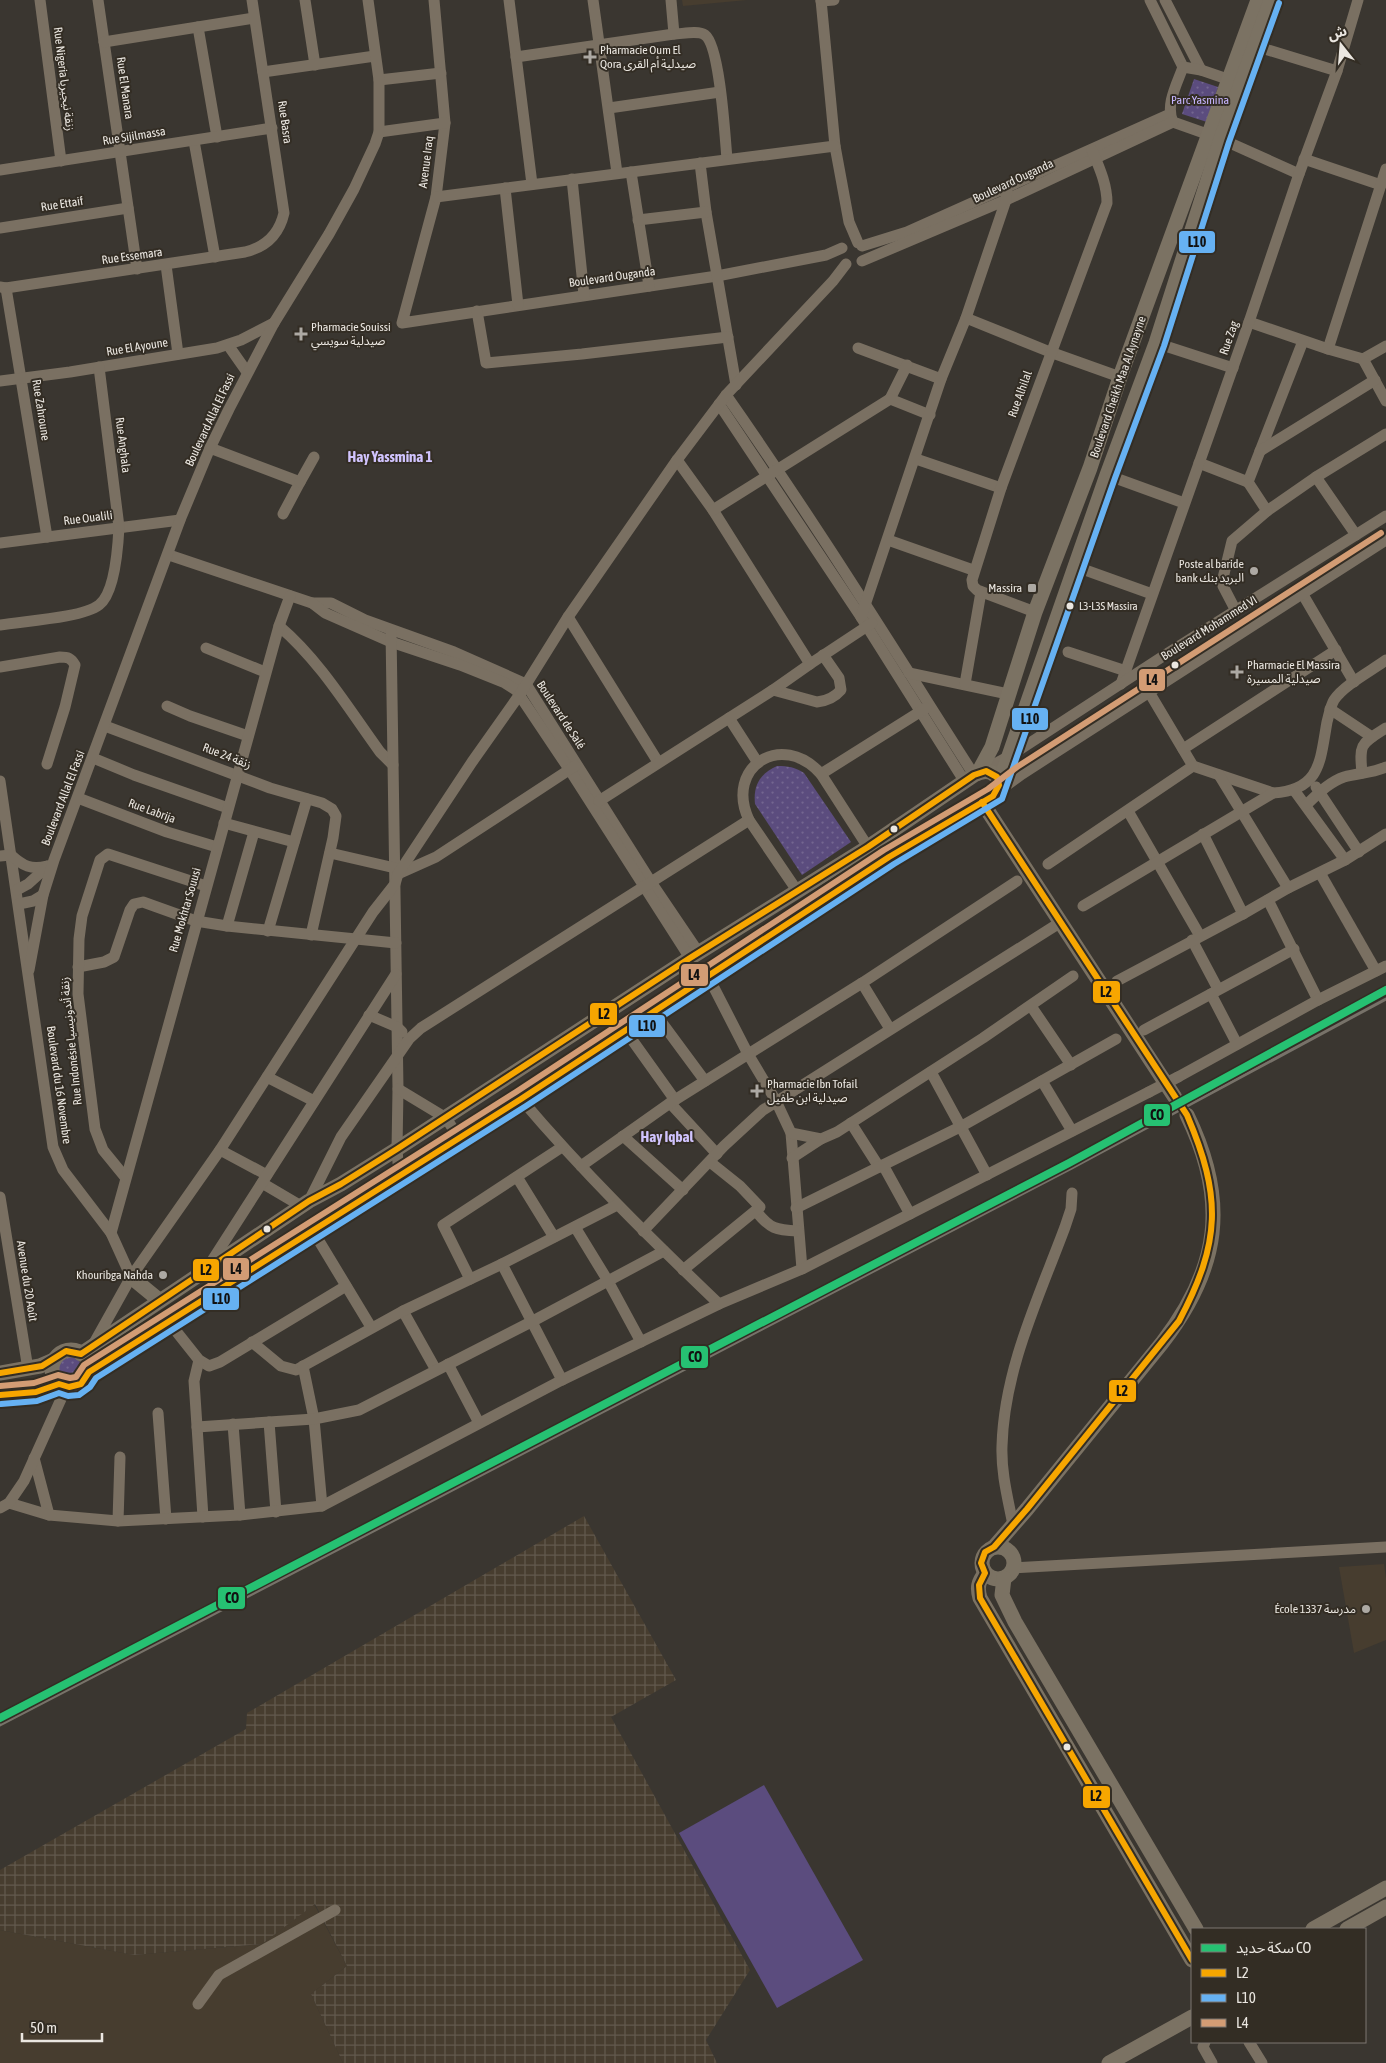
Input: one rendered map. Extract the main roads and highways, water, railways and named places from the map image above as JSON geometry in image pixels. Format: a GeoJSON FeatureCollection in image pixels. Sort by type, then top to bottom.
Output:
{"type":"FeatureCollection","features":[{"type":"Feature","properties":{"kind":"main road","name":"Boulevard Cheikh Maa Al Aynayne"},"geometry":{"type":"LineString","coordinates":[[972,777],[992,747],[1035,612],[1090,468],[1120,377],[1215,136],[1234,82],[1258,0]]}},
{"type":"Feature","properties":{"kind":"main road","name":"Boulevard Cheikh Maa Al Aynayne"},"geometry":{"type":"LineString","coordinates":[[1234,82],[1254,46],[1271,0]]}},
{"type":"Feature","properties":{"kind":"main road","name":"Boulevard Cheikh Maa Al Aynayne"},"geometry":{"type":"LineString","coordinates":[[998,789],[1074,566],[1156,343],[1215,136]]}},
{"type":"Feature","properties":{"kind":"main road"},"geometry":{"type":"LineString","coordinates":[[88,1358],[168,1322],[460,1138],[889,857],[980,803],[998,789],[994,774],[972,777],[960,791],[963,799],[969,804],[980,803]]}},
{"type":"Feature","properties":{"kind":"main road","name":"Boulevard Mohammed VI"},"geometry":{"type":"LineString","coordinates":[[88,1358],[159,1300],[305,1204],[397,1149],[694,955],[868,848],[972,777]]}},
{"type":"Feature","properties":{"kind":"main road"},"geometry":{"type":"LineString","coordinates":[[980,803],[1062,922],[1174,1096]]}},
{"type":"Feature","properties":{"kind":"main road"},"geometry":{"type":"LineString","coordinates":[[1010,1566],[990,1577],[985,1573],[981,1563],[985,1552],[994,1547],[1028,1509],[1179,1321],[1194,1296],[1211,1248],[1214,1220],[1212,1195],[1199,1140],[1187,1115]]}},
{"type":"Feature","properties":{"kind":"main road"},"geometry":{"type":"LineString","coordinates":[[131,1277],[159,1300]]}},
{"type":"Feature","properties":{"kind":"main road"},"geometry":{"type":"LineString","coordinates":[[0,1373],[28,1369],[54,1360],[66,1351],[74,1351],[88,1358]]}},
{"type":"Feature","properties":{"kind":"main road"},"geometry":{"type":"LineString","coordinates":[[0,1395],[36,1392],[62,1386],[74,1388],[81,1385],[87,1379],[88,1358]]}},
{"type":"Feature","properties":{"kind":"main road"},"geometry":{"type":"LineString","coordinates":[[54,1360],[52,1365],[53,1375],[62,1386]]}},
{"type":"Feature","properties":{"kind":"main road"},"geometry":{"type":"LineString","coordinates":[[1028,1509],[1016,1539],[1002,1595],[1015,1622],[1195,1928]]}},
{"type":"Feature","properties":{"kind":"main road"},"geometry":{"type":"LineString","coordinates":[[994,1547],[1001,1546],[1010,1566]]}},
{"type":"Feature","properties":{"kind":"main road"},"geometry":{"type":"LineString","coordinates":[[985,1573],[980,1580],[978,1590],[980,1598],[1191,1958]]}},
{"type":"Feature","properties":{"kind":"main road"},"geometry":{"type":"LineString","coordinates":[[999,1631],[1015,1622]]}},
{"type":"Feature","properties":{"kind":"main road"},"geometry":{"type":"LineString","coordinates":[[1073,1758],[1089,1748]]}},
{"type":"Feature","properties":{"kind":"main road"},"geometry":{"type":"LineString","coordinates":[[1315,1928],[1386,1888]]}},
{"type":"Feature","properties":{"kind":"main road"},"geometry":{"type":"LineString","coordinates":[[1349,1928],[1386,1907]]}},
{"type":"Feature","properties":{"kind":"main road"},"geometry":{"type":"LineString","coordinates":[[1108,2063],[1191,2018]]}},
{"type":"Feature","properties":{"kind":"tunnel"},"geometry":{"type":"LineString","coordinates":[[1174,1096],[1187,1115]]}},
{"type":"Feature","properties":{"kind":"railway"},"geometry":{"type":"LineString","coordinates":[[0,1725],[1072,1168],[1386,999]]}},
{"type":"Feature","properties":{"kind":"rail line","name":"CO"},"geometry":{"type":"LineString","coordinates":[[0,1718],[1069,1163],[1386,990]]}},
{"type":"Feature","properties":{"kind":"place","name":"Pharmacie Oum El Qora صيدلية أم القرى"},"geometry":{"type":"Point","coordinates":[590,57]}},
{"type":"Feature","properties":{"kind":"place","name":"Pharmacie Souissi صيدلية سويسي"},"geometry":{"type":"Point","coordinates":[301,334]}},
{"type":"Feature","properties":{"kind":"place","name":"Poste al baride bank البريد بنك"},"geometry":{"type":"Point","coordinates":[1254,571]}},
{"type":"Feature","properties":{"kind":"place","name":"Massira"},"geometry":{"type":"Point","coordinates":[1032,588]}},
{"type":"Feature","properties":{"kind":"place","name":"L3-L3S Massira"},"geometry":{"type":"Point","coordinates":[1070,606]}},
{"type":"Feature","properties":{"kind":"place","name":"Pharmacie El Massira صيدلية المسيرة"},"geometry":{"type":"Point","coordinates":[1237,672]}},
{"type":"Feature","properties":{"kind":"place","name":"Pharmacie Ibn Tofail صيدلية ابن طفيل"},"geometry":{"type":"Point","coordinates":[757,1091]}},
{"type":"Feature","properties":{"kind":"place","name":"Khouribga Nahda"},"geometry":{"type":"Point","coordinates":[163,1275]}},
{"type":"Feature","properties":{"kind":"place","name":"École مدرسة 1337"},"geometry":{"type":"Point","coordinates":[1366,1609]}},
{"type":"Feature","properties":{"kind":"district","name":"Hay Yassmina 1"},"geometry":{"type":"Point","coordinates":[390,456]}},
{"type":"Feature","properties":{"kind":"district","name":"Hay Iqbal"},"geometry":{"type":"Point","coordinates":[667,1136]}},
{"type":"Feature","properties":{"kind":"park label","name":"Parc Yasmina"},"geometry":{"type":"Point","coordinates":[1200,100]}}]}
